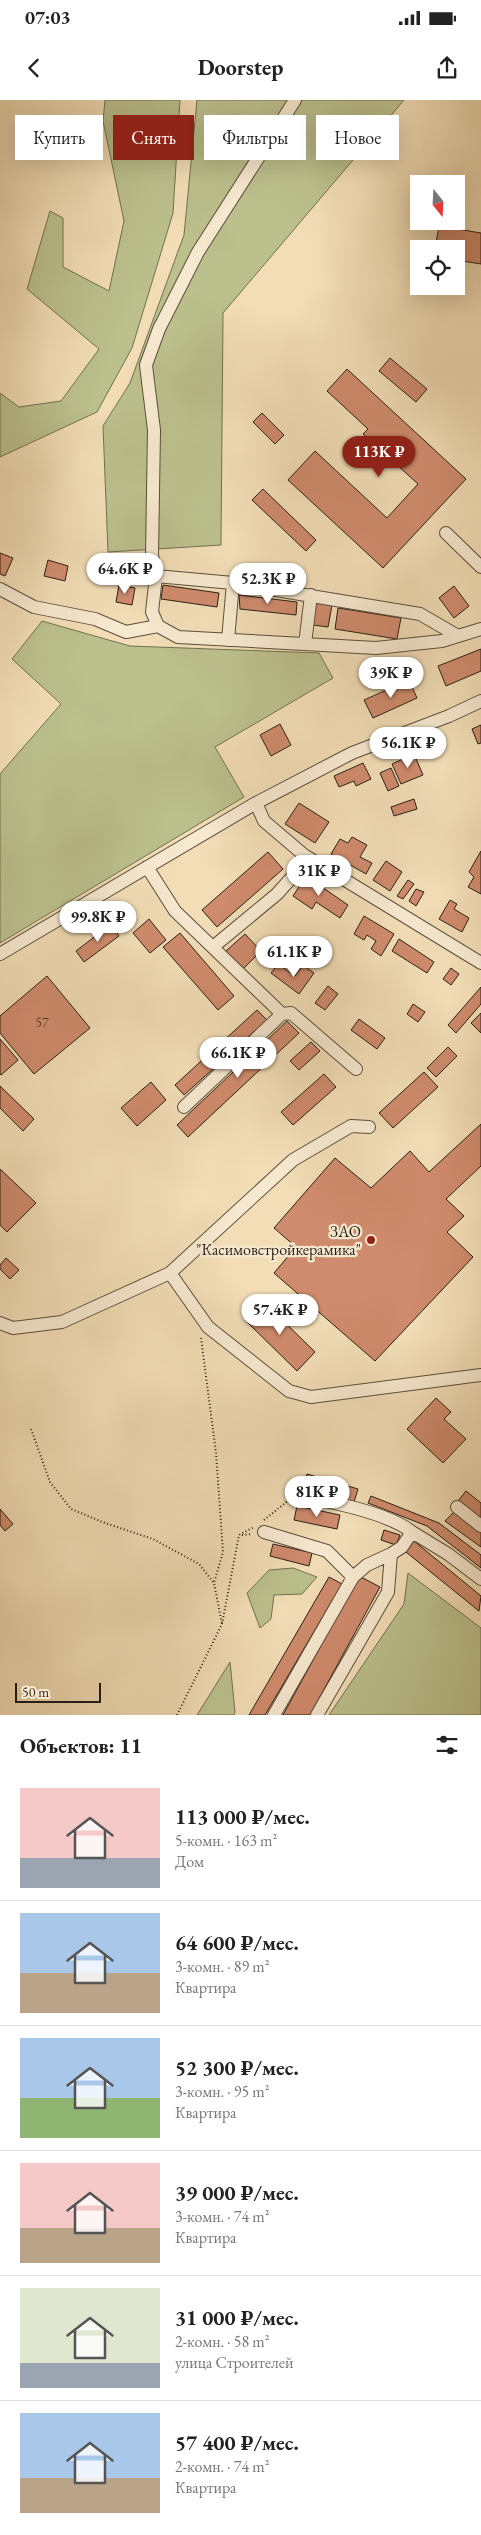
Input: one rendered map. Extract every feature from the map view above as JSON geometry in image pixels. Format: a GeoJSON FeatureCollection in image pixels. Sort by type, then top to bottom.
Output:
{"type":"FeatureCollection","features":[{"type":"Feature","properties":{"kind":"street"},"geometry":{"type":"LineString","coordinates":[[295,100],[198,252],[159,329],[146,365],[154,430],[152,555],[156,576],[152,612],[158,626],[178,637],[376,648],[442,641],[481,628]]}},
{"type":"Feature","properties":{"kind":"street"},"geometry":{"type":"LineString","coordinates":[[446,533],[481,567]]}},
{"type":"Feature","properties":{"kind":"street"},"geometry":{"type":"LineString","coordinates":[[156,576],[233,583],[420,614],[458,636]]}},
{"type":"Feature","properties":{"kind":"street"},"geometry":{"type":"LineString","coordinates":[[228,640],[233,583]]}},
{"type":"Feature","properties":{"kind":"street"},"geometry":{"type":"LineString","coordinates":[[0,589],[34,607],[95,619],[126,632],[158,626]]}},
{"type":"Feature","properties":{"kind":"street"},"geometry":{"type":"LineString","coordinates":[[305,644],[311,595]]}},
{"type":"Feature","properties":{"kind":"street"},"geometry":{"type":"LineString","coordinates":[[0,954],[256,803],[352,752],[449,716],[481,700]]}},
{"type":"Feature","properties":{"kind":"street"},"geometry":{"type":"LineString","coordinates":[[256,803],[264,821],[309,858],[480,961]]}},
{"type":"Feature","properties":{"kind":"street"},"geometry":{"type":"LineString","coordinates":[[213,947],[277,894],[309,858]]}},
{"type":"Feature","properties":{"kind":"street"},"geometry":{"type":"LineString","coordinates":[[147,866],[175,911],[282,1014]]}},
{"type":"Feature","properties":{"kind":"street"},"geometry":{"type":"LineString","coordinates":[[184,1106],[282,1014],[291,1013],[356,1069]]}},
{"type":"Feature","properties":{"kind":"street"},"geometry":{"type":"LineString","coordinates":[[0,1323],[13,1328],[62,1322],[170,1273],[293,1160],[352,1126],[369,1127]]}},
{"type":"Feature","properties":{"kind":"street"},"geometry":{"type":"LineString","coordinates":[[170,1273],[208,1327],[289,1390],[311,1397],[481,1375]]}},
{"type":"Feature","properties":{"kind":"street"},"geometry":{"type":"LineString","coordinates":[[301,1496],[331,1502],[400,1523],[448,1554],[481,1579]]}},
{"type":"Feature","properties":{"kind":"street"},"geometry":{"type":"LineString","coordinates":[[457,1507],[481,1526]]}},
{"type":"Feature","properties":{"kind":"street"},"geometry":{"type":"LineString","coordinates":[[264,1532],[328,1551],[353,1578]]}},
{"type":"Feature","properties":{"kind":"street"},"geometry":{"type":"LineString","coordinates":[[274,1715],[353,1578],[368,1565],[402,1547],[412,1532]]}},
{"type":"Feature","properties":{"kind":"street"},"geometry":{"type":"LineString","coordinates":[[317,1715],[388,1592],[391,1554]]}},
{"type":"Feature","properties":{"kind":"path"},"geometry":{"type":"LineString","coordinates":[[198,1313],[216,1453],[223,1552],[214,1583],[222,1624]]}},
{"type":"Feature","properties":{"kind":"path"},"geometry":{"type":"LineString","coordinates":[[31,1429],[50,1482],[71,1509],[105,1523],[153,1538],[199,1564],[214,1583]]}},
{"type":"Feature","properties":{"kind":"path"},"geometry":{"type":"LineString","coordinates":[[177,1715],[222,1624],[239,1535],[260,1524],[290,1500],[301,1496]]}},
{"type":"Feature","properties":{"kind":"green space"},"geometry":{"type":"Polygon","coordinates":[[[105,100],[180,100],[179,115],[113,115],[113,160],[176,160],[173,213],[132,348],[97,412],[0,457],[0,393],[19,407],[61,401],[99,349],[27,289],[50,211],[63,218],[63,267],[109,291],[124,221],[103,121],[105,100]]]}},
{"type":"Feature","properties":{"kind":"green space"},"geometry":{"type":"Polygon","coordinates":[[[197,100],[404,100],[391,115],[316,115],[316,160],[353,160],[223,313],[221,545],[108,552],[103,426],[130,383],[184,235],[191,160],[194,160],[197,100]]]}},
{"type":"Feature","properties":{"kind":"green space"},"geometry":{"type":"Polygon","coordinates":[[[42,621],[130,646],[319,653],[333,678],[215,747],[244,797],[0,943],[0,774],[61,704],[12,659],[42,621]]]}},
{"type":"Feature","properties":{"kind":"green space"},"geometry":{"type":"Polygon","coordinates":[[[293,1568],[317,1577],[302,1594],[274,1595],[271,1619],[260,1628],[247,1593],[269,1570],[293,1568]]]}},
{"type":"Feature","properties":{"kind":"green space"},"geometry":{"type":"Polygon","coordinates":[[[408,1573],[481,1628],[481,1715],[329,1715],[404,1604],[408,1573]]]}},
{"type":"Feature","properties":{"kind":"green space"},"geometry":{"type":"Polygon","coordinates":[[[230,1662],[234,1715],[197,1715],[230,1662]]]}},
{"type":"Feature","properties":{"kind":"building"},"geometry":{"type":"Polygon","coordinates":[[[438,230],[463,230],[481,233],[481,264],[465,261],[465,240],[437,240],[438,230]]]}},
{"type":"Feature","properties":{"kind":"building"},"geometry":{"type":"Polygon","coordinates":[[[390,358],[427,389],[416,402],[379,371],[390,358]]]}},
{"type":"Feature","properties":{"kind":"building"},"geometry":{"type":"Polygon","coordinates":[[[347,369],[466,479],[383,568],[288,480],[315,451],[387,518],[418,484],[363,434],[368,429],[327,391],[347,369]]]}},
{"type":"Feature","properties":{"kind":"building"},"geometry":{"type":"Polygon","coordinates":[[[262,413],[284,435],[275,444],[253,422],[262,413]]]}},
{"type":"Feature","properties":{"kind":"building"},"geometry":{"type":"Polygon","coordinates":[[[263,489],[316,540],[306,551],[252,500],[263,489]]]}},
{"type":"Feature","properties":{"kind":"building"},"geometry":{"type":"Polygon","coordinates":[[[0,553],[13,558],[5,576],[0,574],[0,553]]]}},
{"type":"Feature","properties":{"kind":"building"},"geometry":{"type":"Polygon","coordinates":[[[48,560],[68,566],[65,581],[44,576],[48,560]]]}},
{"type":"Feature","properties":{"kind":"building"},"geometry":{"type":"Polygon","coordinates":[[[119,585],[135,588],[132,605],[116,602],[119,585]]]}},
{"type":"Feature","properties":{"kind":"building"},"geometry":{"type":"Polygon","coordinates":[[[163,585],[219,593],[217,607],[161,599],[163,585]]]}},
{"type":"Feature","properties":{"kind":"building"},"geometry":{"type":"Polygon","coordinates":[[[454,586],[469,606],[454,618],[439,598],[454,586]]]}},
{"type":"Feature","properties":{"kind":"building"},"geometry":{"type":"Polygon","coordinates":[[[239,595],[297,602],[296,615],[240,609],[239,595]]]}},
{"type":"Feature","properties":{"kind":"building"},"geometry":{"type":"Polygon","coordinates":[[[316,602],[332,605],[328,627],[313,625],[316,602]]]}},
{"type":"Feature","properties":{"kind":"building"},"geometry":{"type":"Polygon","coordinates":[[[338,608],[401,618],[397,639],[335,629],[338,608]]]}},
{"type":"Feature","properties":{"kind":"building"},"geometry":{"type":"Polygon","coordinates":[[[481,649],[481,671],[446,686],[438,666],[481,649]]]}},
{"type":"Feature","properties":{"kind":"building"},"geometry":{"type":"Polygon","coordinates":[[[409,680],[417,698],[373,718],[364,700],[409,680]]]}},
{"type":"Feature","properties":{"kind":"building"},"geometry":{"type":"Polygon","coordinates":[[[280,724],[291,745],[271,756],[260,735],[280,724]]]}},
{"type":"Feature","properties":{"kind":"building"},"geometry":{"type":"Polygon","coordinates":[[[481,725],[481,743],[478,744],[472,729],[481,725]]]}},
{"type":"Feature","properties":{"kind":"building"},"geometry":{"type":"Polygon","coordinates":[[[414,754],[423,775],[401,784],[392,764],[414,754]]]}},
{"type":"Feature","properties":{"kind":"building"},"geometry":{"type":"Polygon","coordinates":[[[363,763],[371,779],[356,786],[354,781],[339,787],[334,776],[363,763]]]}},
{"type":"Feature","properties":{"kind":"building"},"geometry":{"type":"Polygon","coordinates":[[[391,768],[399,786],[388,791],[380,773],[391,768]]]}},
{"type":"Feature","properties":{"kind":"building"},"geometry":{"type":"Polygon","coordinates":[[[414,799],[417,809],[394,816],[391,807],[414,799]]]}},
{"type":"Feature","properties":{"kind":"building"},"geometry":{"type":"Polygon","coordinates":[[[299,803],[329,822],[315,843],[285,824],[299,803]]]}},
{"type":"Feature","properties":{"kind":"building"},"geometry":{"type":"Polygon","coordinates":[[[352,837],[367,845],[360,857],[372,863],[366,874],[331,854],[340,839],[348,843],[352,837]]]}},
{"type":"Feature","properties":{"kind":"building"},"geometry":{"type":"Polygon","coordinates":[[[481,851],[481,894],[468,887],[474,877],[469,872],[481,851]]]}},
{"type":"Feature","properties":{"kind":"building"},"geometry":{"type":"Polygon","coordinates":[[[268,852],[283,869],[217,927],[202,910],[268,852]]]}},
{"type":"Feature","properties":{"kind":"building"},"geometry":{"type":"Polygon","coordinates":[[[386,861],[402,872],[390,891],[373,880],[386,861]]]}},
{"type":"Feature","properties":{"kind":"building"},"geometry":{"type":"Polygon","coordinates":[[[306,876],[348,905],[340,918],[316,902],[312,909],[293,896],[306,876]]]}},
{"type":"Feature","properties":{"kind":"building"},"geometry":{"type":"Polygon","coordinates":[[[408,880],[414,884],[403,899],[397,896],[408,880]]]}},
{"type":"Feature","properties":{"kind":"building"},"geometry":{"type":"Polygon","coordinates":[[[416,889],[424,892],[416,906],[409,901],[416,889]]]}},
{"type":"Feature","properties":{"kind":"building"},"geometry":{"type":"Polygon","coordinates":[[[450,900],[457,904],[454,909],[469,918],[462,932],[439,919],[450,900]]]}},
{"type":"Feature","properties":{"kind":"building"},"geometry":{"type":"Polygon","coordinates":[[[364,916],[394,934],[381,956],[371,949],[376,941],[367,935],[364,940],[354,934],[364,916]]]}},
{"type":"Feature","properties":{"kind":"building"},"geometry":{"type":"Polygon","coordinates":[[[149,919],[166,940],[150,953],[133,933],[149,919]]]}},
{"type":"Feature","properties":{"kind":"building"},"geometry":{"type":"Polygon","coordinates":[[[111,924],[119,936],[84,962],[76,951],[111,924]]]}},
{"type":"Feature","properties":{"kind":"building"},"geometry":{"type":"Polygon","coordinates":[[[180,933],[234,996],[218,1010],[163,947],[180,933]]]}},
{"type":"Feature","properties":{"kind":"building"},"geometry":{"type":"Polygon","coordinates":[[[245,934],[261,951],[243,969],[226,951],[245,934]]]}},
{"type":"Feature","properties":{"kind":"building"},"geometry":{"type":"Polygon","coordinates":[[[399,939],[434,962],[427,973],[392,951],[399,939]]]}},
{"type":"Feature","properties":{"kind":"building"},"geometry":{"type":"Polygon","coordinates":[[[278,964],[295,976],[303,965],[314,973],[299,994],[271,973],[278,964]]]}},
{"type":"Feature","properties":{"kind":"building"},"geometry":{"type":"Polygon","coordinates":[[[451,968],[459,974],[451,985],[443,979],[451,968]]]}},
{"type":"Feature","properties":{"kind":"building"},"geometry":{"type":"Polygon","coordinates":[[[47,976],[90,1028],[34,1074],[0,1033],[0,1016],[47,976]]]}},
{"type":"Feature","properties":{"kind":"building"},"geometry":{"type":"Polygon","coordinates":[[[328,986],[338,994],[325,1010],[315,1003],[328,986]]]}},
{"type":"Feature","properties":{"kind":"building"},"geometry":{"type":"Polygon","coordinates":[[[481,987],[481,1004],[456,1033],[448,1025],[481,987]]]}},
{"type":"Feature","properties":{"kind":"building"},"geometry":{"type":"Polygon","coordinates":[[[413,1004],[425,1012],[418,1022],[407,1014],[413,1004]]]}},
{"type":"Feature","properties":{"kind":"building"},"geometry":{"type":"Polygon","coordinates":[[[257,1010],[267,1020],[184,1095],[175,1085],[257,1010]]]}},
{"type":"Feature","properties":{"kind":"building"},"geometry":{"type":"Polygon","coordinates":[[[481,1013],[481,1033],[471,1023],[481,1013]]]}},
{"type":"Feature","properties":{"kind":"building"},"geometry":{"type":"Polygon","coordinates":[[[359,1019],[385,1038],[377,1049],[351,1030],[359,1019]]]}},
{"type":"Feature","properties":{"kind":"building"},"geometry":{"type":"Polygon","coordinates":[[[287,1021],[299,1033],[188,1137],[177,1125],[287,1021]]]}},
{"type":"Feature","properties":{"kind":"building"},"geometry":{"type":"Polygon","coordinates":[[[0,1039],[18,1060],[1,1075],[0,1074],[0,1039]]]}},
{"type":"Feature","properties":{"kind":"building"},"geometry":{"type":"Polygon","coordinates":[[[311,1042],[320,1051],[299,1070],[290,1061],[311,1042]]]}},
{"type":"Feature","properties":{"kind":"building"},"geometry":{"type":"Polygon","coordinates":[[[448,1047],[457,1056],[436,1077],[427,1068],[448,1047]]]}},
{"type":"Feature","properties":{"kind":"building"},"geometry":{"type":"Polygon","coordinates":[[[424,1072],[438,1087],[393,1128],[379,1113],[424,1072]]]}},
{"type":"Feature","properties":{"kind":"building"},"geometry":{"type":"Polygon","coordinates":[[[324,1074],[336,1087],[293,1125],[281,1112],[324,1074]]]}},
{"type":"Feature","properties":{"kind":"building"},"geometry":{"type":"Polygon","coordinates":[[[151,1082],[166,1100],[137,1126],[121,1108],[151,1082]]]}},
{"type":"Feature","properties":{"kind":"building"},"geometry":{"type":"Polygon","coordinates":[[[0,1086],[34,1119],[23,1131],[0,1108],[0,1086]]]}},
{"type":"Feature","properties":{"kind":"building","name":"ЗАО \"Касимовстройкерамика\""},"geometry":{"type":"Polygon","coordinates":[[[481,1124],[481,1166],[446,1199],[464,1216],[447,1232],[473,1257],[375,1361],[274,1273],[296,1247],[274,1228],[335,1158],[371,1188],[410,1151],[429,1172],[481,1124]]]}},
{"type":"Feature","properties":{"kind":"building"},"geometry":{"type":"Polygon","coordinates":[[[0,1169],[36,1203],[7,1232],[0,1225],[0,1169]]]}},
{"type":"Feature","properties":{"kind":"building"},"geometry":{"type":"Polygon","coordinates":[[[6,1258],[19,1270],[10,1279],[0,1269],[0,1265],[6,1258]]]}},
{"type":"Feature","properties":{"kind":"building"},"geometry":{"type":"Polygon","coordinates":[[[263,1301],[315,1352],[297,1371],[245,1320],[263,1301]]]}},
{"type":"Feature","properties":{"kind":"building"},"geometry":{"type":"Polygon","coordinates":[[[436,1398],[451,1412],[444,1419],[466,1439],[443,1463],[407,1429],[436,1398]]]}},
{"type":"Feature","properties":{"kind":"building"},"geometry":{"type":"Polygon","coordinates":[[[307,1474],[358,1489],[354,1502],[303,1487],[307,1474]]]}},
{"type":"Feature","properties":{"kind":"building"},"geometry":{"type":"Polygon","coordinates":[[[466,1491],[481,1503],[481,1519],[458,1501],[466,1491]]]}},
{"type":"Feature","properties":{"kind":"building"},"geometry":{"type":"Polygon","coordinates":[[[371,1496],[439,1523],[481,1555],[481,1568],[427,1526],[368,1503],[371,1496]]]}},
{"type":"Feature","properties":{"kind":"building"},"geometry":{"type":"Polygon","coordinates":[[[297,1506],[340,1515],[337,1529],[294,1520],[297,1506]]]}},
{"type":"Feature","properties":{"kind":"building"},"geometry":{"type":"Polygon","coordinates":[[[0,1509],[13,1524],[5,1531],[0,1525],[0,1509]]]}},
{"type":"Feature","properties":{"kind":"building"},"geometry":{"type":"Polygon","coordinates":[[[454,1512],[481,1531],[481,1547],[445,1521],[454,1512]]]}},
{"type":"Feature","properties":{"kind":"building"},"geometry":{"type":"Polygon","coordinates":[[[384,1530],[400,1535],[396,1545],[381,1540],[384,1530]]]}},
{"type":"Feature","properties":{"kind":"building"},"geometry":{"type":"Polygon","coordinates":[[[414,1541],[481,1596],[479,1611],[406,1552],[414,1541]]]}},
{"type":"Feature","properties":{"kind":"building"},"geometry":{"type":"Polygon","coordinates":[[[273,1544],[312,1553],[309,1566],[270,1556],[273,1544]]]}},
{"type":"Feature","properties":{"kind":"building"},"geometry":{"type":"Polygon","coordinates":[[[359,1576],[380,1587],[310,1715],[283,1715],[359,1576]]]}},
{"type":"Feature","properties":{"kind":"building"},"geometry":{"type":"Polygon","coordinates":[[[329,1577],[342,1584],[265,1715],[249,1715],[329,1577]]]}},
{"type":"Feature","properties":{"kind":"place","name":"ЗАО \"Касимовстройкерамика\""},"geometry":{"type":"Point","coordinates":[371,1240]}}]}
